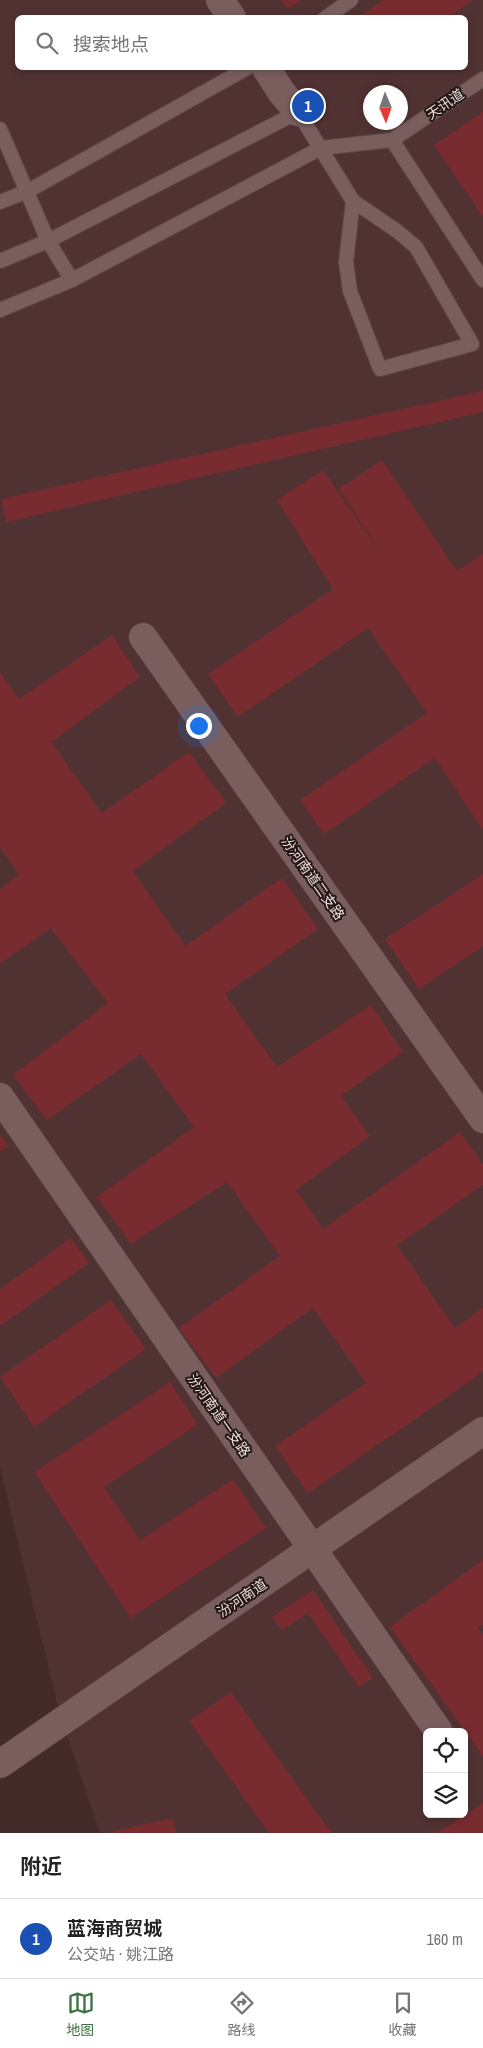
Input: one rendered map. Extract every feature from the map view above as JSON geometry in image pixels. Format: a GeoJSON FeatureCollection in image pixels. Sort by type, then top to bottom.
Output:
{"type":"FeatureCollection","features":[{"type":"Feature","properties":{"kind":"street"},"geometry":{"type":"LineString","coordinates":[[220,0],[230,15]]}},
{"type":"Feature","properties":{"kind":"street"},"geometry":{"type":"LineString","coordinates":[[234,0],[244,15]]}},
{"type":"Feature","properties":{"kind":"street"},"geometry":{"type":"LineString","coordinates":[[267,70],[282,93],[298,112]]}},
{"type":"Feature","properties":{"kind":"street"},"geometry":{"type":"LineString","coordinates":[[279,70],[292,91],[298,112]]}},
{"type":"Feature","properties":{"kind":"street","name":"汾河南道二支路"},"geometry":{"type":"LineString","coordinates":[[143,637],[483,1119]]}},
{"type":"Feature","properties":{"kind":"street","name":"汾河南道一支路"},"geometry":{"type":"LineString","coordinates":[[0,1097],[436,1728]]}},
{"type":"Feature","properties":{"kind":"street","name":"汾河南道"},"geometry":{"type":"LineString","coordinates":[[0,1764],[483,1431]]}},
{"type":"Feature","properties":{"kind":"lane"},"geometry":{"type":"LineString","coordinates":[[329,15],[351,0]]}},
{"type":"Feature","properties":{"kind":"lane"},"geometry":{"type":"LineString","coordinates":[[0,202],[28,191],[243,70]]}},
{"type":"Feature","properties":{"kind":"lane","name":"天讯道"},"geometry":{"type":"LineString","coordinates":[[321,148],[392,140],[483,79]]}},
{"type":"Feature","properties":{"kind":"lane"},"geometry":{"type":"LineString","coordinates":[[0,260],[48,241],[298,112],[353,201],[397,231],[416,247],[472,344],[380,369],[350,291],[346,262],[353,201]]}},
{"type":"Feature","properties":{"kind":"lane"},"geometry":{"type":"LineString","coordinates":[[0,129],[48,241],[72,280]]}},
{"type":"Feature","properties":{"kind":"lane"},"geometry":{"type":"LineString","coordinates":[[392,140],[481,272]]}},
{"type":"Feature","properties":{"kind":"lane"},"geometry":{"type":"LineString","coordinates":[[0,310],[72,280],[321,148]]}},
{"type":"Feature","properties":{"kind":"shaded area"},"geometry":{"type":"Polygon","coordinates":[[[0,0],[483,0],[483,1833],[100,1833],[59,1711],[0,1467],[0,0]]]}},
{"type":"Feature","properties":{"kind":"building"},"geometry":{"type":"Polygon","coordinates":[[[281,0],[301,0],[287,9],[281,0]]]}},
{"type":"Feature","properties":{"kind":"building"},"geometry":{"type":"Polygon","coordinates":[[[383,0],[473,0],[452,15],[361,15],[383,0]]]}},
{"type":"Feature","properties":{"kind":"building"},"geometry":{"type":"Polygon","coordinates":[[[483,112],[483,217],[434,145],[483,112]]]}},
{"type":"Feature","properties":{"kind":"building"},"geometry":{"type":"Polygon","coordinates":[[[483,391],[483,412],[6,522],[1,499],[483,391]]]}},
{"type":"Feature","properties":{"kind":"building"},"geometry":{"type":"Polygon","coordinates":[[[382,460],[457,571],[483,554],[483,830],[435,758],[324,834],[300,800],[427,713],[368,628],[238,717],[208,674],[333,589],[277,500],[323,470],[392,569],[339,489],[382,460]]]}},
{"type":"Feature","properties":{"kind":"building"},"geometry":{"type":"Polygon","coordinates":[[[112,635],[140,677],[51,742],[102,813],[189,752],[226,803],[133,871],[185,946],[282,878],[318,929],[225,994],[277,1067],[371,1005],[403,1052],[341,1096],[370,1136],[296,1190],[323,1229],[460,1132],[483,1164],[483,1185],[397,1245],[455,1328],[483,1308],[483,1372],[308,1493],[275,1446],[366,1383],[313,1308],[216,1378],[179,1328],[280,1256],[227,1182],[131,1244],[97,1197],[194,1127],[141,1054],[47,1120],[13,1075],[108,1003],[51,928],[0,964],[0,889],[19,875],[0,847],[0,672],[19,699],[112,635]]]}},
{"type":"Feature","properties":{"kind":"building"},"geometry":{"type":"Polygon","coordinates":[[[483,874],[483,946],[419,989],[385,939],[483,874]]]}},
{"type":"Feature","properties":{"kind":"building"},"geometry":{"type":"Polygon","coordinates":[[[0,1134],[8,1146],[0,1152],[0,1134]]]}},
{"type":"Feature","properties":{"kind":"building"},"geometry":{"type":"Polygon","coordinates":[[[71,1238],[89,1263],[0,1326],[0,1289],[71,1238]]]}},
{"type":"Feature","properties":{"kind":"building"},"geometry":{"type":"Polygon","coordinates":[[[111,1300],[146,1349],[34,1427],[0,1377],[111,1300]]]}},
{"type":"Feature","properties":{"kind":"building"},"geometry":{"type":"Polygon","coordinates":[[[170,1382],[198,1424],[104,1487],[140,1540],[233,1479],[266,1528],[131,1618],[34,1472],[170,1382]]]}},
{"type":"Feature","properties":{"kind":"building"},"geometry":{"type":"Polygon","coordinates":[[[483,1560],[483,1625],[478,1628],[483,1634],[483,1756],[468,1735],[468,1728],[463,1728],[390,1627],[483,1560]]]}},
{"type":"Feature","properties":{"kind":"building"},"geometry":{"type":"Polygon","coordinates":[[[313,1590],[373,1678],[359,1687],[308,1613],[282,1630],[272,1617],[313,1590]]]}},
{"type":"Feature","properties":{"kind":"building"},"geometry":{"type":"Polygon","coordinates":[[[231,1692],[332,1833],[269,1833],[189,1721],[231,1692]]]}},
{"type":"Feature","properties":{"kind":"building"},"geometry":{"type":"Polygon","coordinates":[[[483,1803],[483,1833],[437,1833],[460,1818],[468,1818],[468,1813],[483,1803]]]}},
{"type":"Feature","properties":{"kind":"building"},"geometry":{"type":"Polygon","coordinates":[[[173,1818],[176,1833],[114,1833],[114,1831],[173,1818]]]}},
{"type":"Feature","properties":{"kind":"place","name":"蓝海商贸城"},"geometry":{"type":"Point","coordinates":[308,106]}}]}
